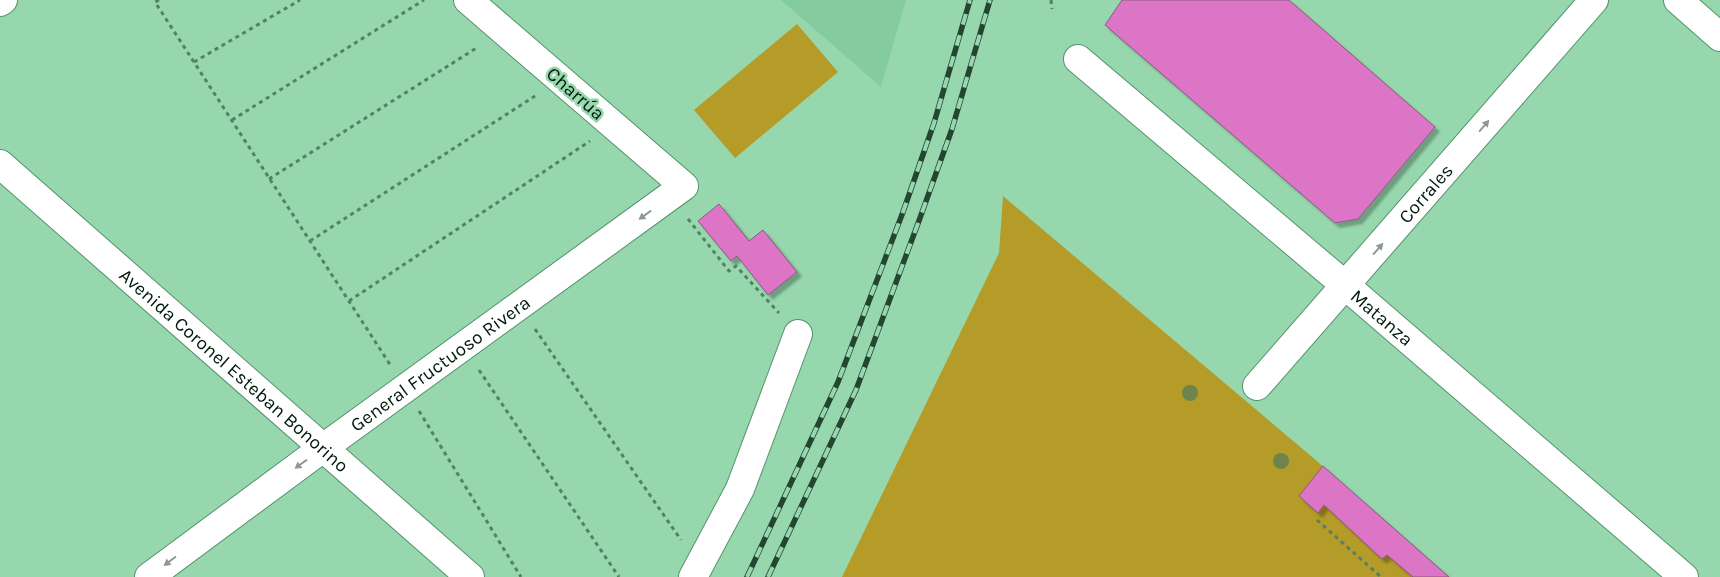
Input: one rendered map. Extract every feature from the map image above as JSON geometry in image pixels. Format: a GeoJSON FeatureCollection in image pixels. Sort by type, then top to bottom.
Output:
{"type":"FeatureCollection","features":[{"type":"Feature","properties":{"kind":"street","name":"Charrúa"},"geometry":{"type":"LineString","coordinates":[[468,0],[614,125],[677,191]]}},
{"type":"Feature","properties":{"kind":"street","name":"Corrales"},"geometry":{"type":"LineString","coordinates":[[1256,386],[1346,286],[1594,0]]}},
{"type":"Feature","properties":{"kind":"street"},"geometry":{"type":"LineString","coordinates":[[1678,0],[1720,37]]}},
{"type":"Feature","properties":{"kind":"street","name":"Matanza"},"geometry":{"type":"LineString","coordinates":[[1078,58],[1684,577]]}},
{"type":"Feature","properties":{"kind":"street","name":"Avenida Coronel Esteban Bonorino"},"geometry":{"type":"LineString","coordinates":[[0,164],[470,577]]}},
{"type":"Feature","properties":{"kind":"street","name":"General Fructuoso Rivera"},"geometry":{"type":"LineString","coordinates":[[149,577],[677,191]]}},
{"type":"Feature","properties":{"kind":"street"},"geometry":{"type":"LineString","coordinates":[[696,572],[740,489],[798,334]]}},
{"type":"Feature","properties":{"kind":"path"},"geometry":{"type":"LineString","coordinates":[[159,0],[155,2],[405,388],[521,577]]}},
{"type":"Feature","properties":{"kind":"path"},"geometry":{"type":"LineString","coordinates":[[194,62],[300,0]]}},
{"type":"Feature","properties":{"kind":"path"},"geometry":{"type":"LineString","coordinates":[[232,120],[424,0]]}},
{"type":"Feature","properties":{"kind":"path"},"geometry":{"type":"LineString","coordinates":[[1051,0],[1052,9]]}},
{"type":"Feature","properties":{"kind":"path"},"geometry":{"type":"LineString","coordinates":[[269,179],[504,31]]}},
{"type":"Feature","properties":{"kind":"path"},"geometry":{"type":"LineString","coordinates":[[310,241],[561,80]]}},
{"type":"Feature","properties":{"kind":"path"},"geometry":{"type":"LineString","coordinates":[[349,301],[614,125]]}},
{"type":"Feature","properties":{"kind":"path"},"geometry":{"type":"LineString","coordinates":[[677,191],[730,271],[736,266],[798,334]]}},
{"type":"Feature","properties":{"kind":"path"},"geometry":{"type":"LineString","coordinates":[[518,306],[696,572]]}},
{"type":"Feature","properties":{"kind":"path"},"geometry":{"type":"LineString","coordinates":[[463,347],[618,577]]}},
{"type":"Feature","properties":{"kind":"path"},"geometry":{"type":"LineString","coordinates":[[1317,520],[1382,577]]}},
{"type":"Feature","properties":{"kind":"shaded area"},"geometry":{"type":"Polygon","coordinates":[[[781,0],[906,0],[881,87],[781,0]]]}},
{"type":"Feature","properties":{"kind":"shaded area"},"geometry":{"type":"Polygon","coordinates":[[[797,24],[838,72],[735,158],[694,110],[797,24]]]}},
{"type":"Feature","properties":{"kind":"shaded area"},"geometry":{"type":"Polygon","coordinates":[[[1003,196],[1311,456],[1449,577],[842,577],[999,253],[1003,196]]]}},
{"type":"Feature","properties":{"kind":"building"},"geometry":{"type":"Polygon","coordinates":[[[1122,0],[1289,0],[1435,127],[1358,219],[1335,223],[1105,25],[1122,0]]]}},
{"type":"Feature","properties":{"kind":"building"},"geometry":{"type":"Polygon","coordinates":[[[719,204],[749,241],[763,230],[797,272],[768,295],[737,256],[731,261],[698,221],[719,204]]]}},
{"type":"Feature","properties":{"kind":"building"},"geometry":{"type":"Polygon","coordinates":[[[1323,466],[1449,577],[1413,577],[1387,555],[1382,559],[1324,505],[1318,513],[1299,496],[1323,466]]]}},
{"type":"Feature","properties":{"kind":"railway"},"geometry":{"type":"LineString","coordinates":[[747,577],[838,382],[903,212],[934,123],[970,0]]}},
{"type":"Feature","properties":{"kind":"railway"},"geometry":{"type":"LineString","coordinates":[[768,577],[856,390],[952,129],[990,0]]}}]}
